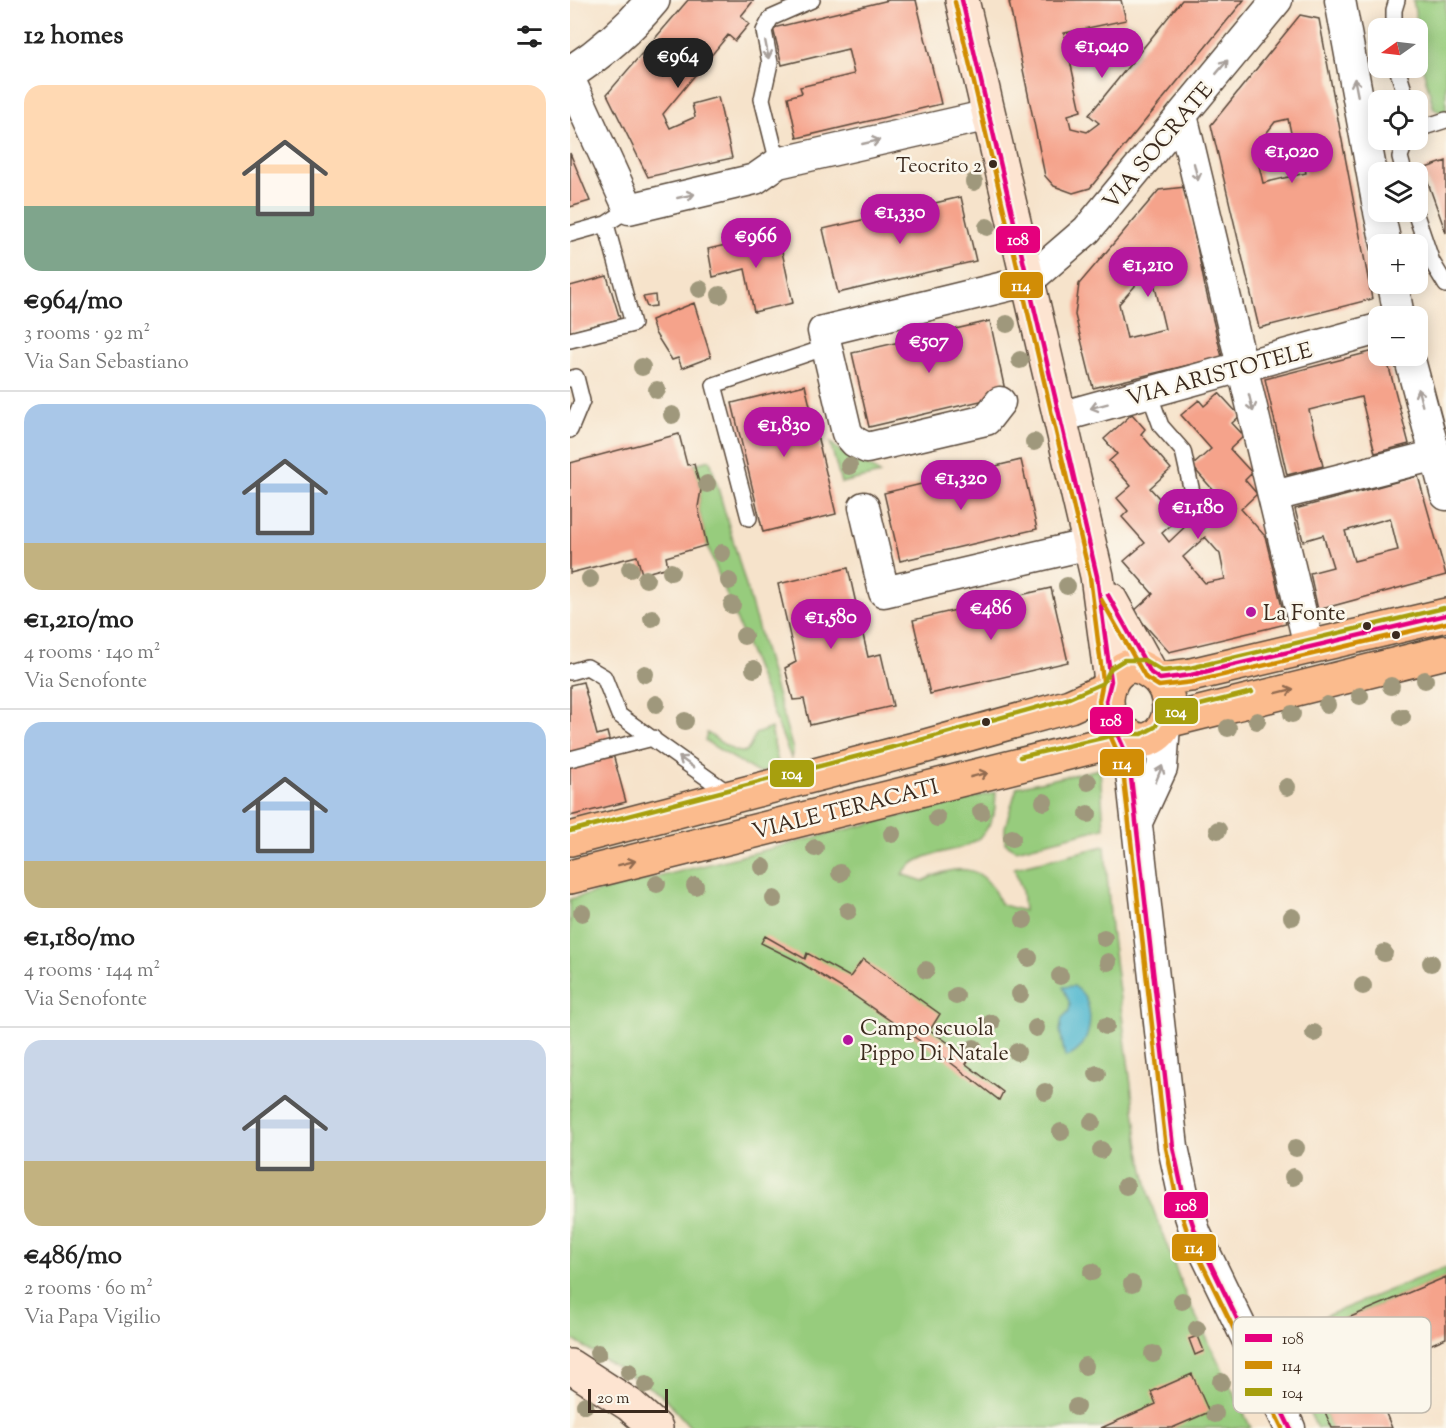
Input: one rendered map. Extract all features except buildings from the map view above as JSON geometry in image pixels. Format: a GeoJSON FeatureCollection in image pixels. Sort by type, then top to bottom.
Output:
{"type":"FeatureCollection","features":[{"type":"Feature","properties":{"kind":"main road"},"geometry":{"type":"LineString","coordinates":[[962,0],[1097,576],[1110,685]]}},
{"type":"Feature","properties":{"kind":"main road"},"geometry":{"type":"LineString","coordinates":[[1097,576],[1155,676],[1167,693],[1169,704],[1142,730],[1108,713],[1106,701],[1110,685],[1117,673],[1126,667],[1142,667],[1155,676],[1191,675],[1446,615]]}},
{"type":"Feature","properties":{"kind":"main road","name":"VIALE TERACATI"},"geometry":{"type":"LineString","coordinates":[[570,877],[1446,652]]}},
{"type":"Feature","properties":{"kind":"main road","name":"VIALE TERACATI"},"geometry":{"type":"LineString","coordinates":[[570,839],[1070,706],[1110,685]]}},
{"type":"Feature","properties":{"kind":"main road"},"geometry":{"type":"LineString","coordinates":[[570,1366],[630,1405],[656,1428]]}},
{"type":"Feature","properties":{"kind":"street"},"geometry":{"type":"LineString","coordinates":[[570,73],[601,53],[653,0]]}},
{"type":"Feature","properties":{"kind":"street","name":"VIA SOCRATE"},"geometry":{"type":"LineString","coordinates":[[1028,281],[1087,230],[1277,0]]}},
{"type":"Feature","properties":{"kind":"street"},"geometry":{"type":"LineString","coordinates":[[1340,0],[1370,162]]}},
{"type":"Feature","properties":{"kind":"street"},"geometry":{"type":"LineString","coordinates":[[570,80],[617,217],[756,179],[778,163],[989,115]]}},
{"type":"Feature","properties":{"kind":"street"},"geometry":{"type":"LineString","coordinates":[[1182,115],[1310,646]]}},
{"type":"Feature","properties":{"kind":"street"},"geometry":{"type":"LineString","coordinates":[[1000,402],[986,420],[867,448],[855,442],[847,433],[823,331],[1028,281]]}},
{"type":"Feature","properties":{"kind":"street","name":"VIA ARISTOTELE"},"geometry":{"type":"LineString","coordinates":[[1060,417],[1368,332]]}},
{"type":"Feature","properties":{"kind":"street"},"geometry":{"type":"LineString","coordinates":[[1412,366],[1446,495]]}},
{"type":"Feature","properties":{"kind":"street"},"geometry":{"type":"LineString","coordinates":[[1274,496],[1436,455]]}},
{"type":"Feature","properties":{"kind":"street"},"geometry":{"type":"LineString","coordinates":[[864,507],[884,592],[1090,544]]}},
{"type":"Feature","properties":{"kind":"street"},"geometry":{"type":"LineString","coordinates":[[1138,820],[1162,768],[1142,730]]}},
{"type":"Feature","properties":{"kind":"street"},"geometry":{"type":"LineString","coordinates":[[1142,730],[1129,760],[1138,820],[1173,1147],[1184,1198],[1196,1234],[1236,1317]]}},
{"type":"Feature","properties":{"kind":"street"},"geometry":{"type":"LineString","coordinates":[[1283,1413],[1290,1428]]}},
{"type":"Feature","properties":{"kind":"lane"},"geometry":{"type":"LineString","coordinates":[[778,163],[762,99],[770,63],[764,32],[771,18],[812,0]]}},
{"type":"Feature","properties":{"kind":"lane"},"geometry":{"type":"LineString","coordinates":[[1394,18],[1397,0]]}},
{"type":"Feature","properties":{"kind":"lane"},"geometry":{"type":"LineString","coordinates":[[1428,126],[1446,120]]}},
{"type":"Feature","properties":{"kind":"lane"},"geometry":{"type":"LineString","coordinates":[[570,234],[617,217],[633,324],[570,340]]}},
{"type":"Feature","properties":{"kind":"lane"},"geometry":{"type":"LineString","coordinates":[[1418,222],[1432,262],[1446,285]]}},
{"type":"Feature","properties":{"kind":"lane"},"geometry":{"type":"LineString","coordinates":[[748,518],[714,385],[826,347]]}},
{"type":"Feature","properties":{"kind":"lane"},"geometry":{"type":"LineString","coordinates":[[570,379],[576,376],[582,401],[570,430]]}},
{"type":"Feature","properties":{"kind":"lane"},"geometry":{"type":"LineString","coordinates":[[1149,393],[1161,426],[1183,451],[1196,510]]}},
{"type":"Feature","properties":{"kind":"lane"},"geometry":{"type":"LineString","coordinates":[[570,672],[586,667],[604,677],[619,715],[733,796]]}},
{"type":"Feature","properties":{"kind":"lane"},"geometry":{"type":"LineString","coordinates":[[570,759],[653,738]]}},
{"type":"Feature","properties":{"kind":"green space"},"geometry":{"type":"Polygon","coordinates":[[[1413,0],[1446,0],[1446,111],[1442,113],[1434,109],[1425,78],[1428,78],[1428,18],[1416,18],[1413,0]]]}},
{"type":"Feature","properties":{"kind":"green space"},"geometry":{"type":"Polygon","coordinates":[[[830,442],[850,459],[875,469],[880,474],[841,483],[830,442]]]}},
{"type":"Feature","properties":{"kind":"green space"},"geometry":{"type":"Polygon","coordinates":[[[710,460],[793,750],[791,758],[707,545],[698,507],[701,490],[694,464],[710,460]]]}},
{"type":"Feature","properties":{"kind":"green space"},"geometry":{"type":"Polygon","coordinates":[[[771,728],[779,768],[758,773],[705,741],[707,733],[740,752],[750,746],[755,734],[771,728]]]}},
{"type":"Feature","properties":{"kind":"green space"},"geometry":{"type":"Polygon","coordinates":[[[1100,769],[1104,828],[1016,850],[1005,843],[1005,827],[1017,787],[1100,769]]]}},
{"type":"Feature","properties":{"kind":"green space","name":"Campo scuola Pippo Di Natale"},"geometry":{"type":"Polygon","coordinates":[[[996,792],[993,816],[985,831],[975,841],[964,847],[925,857],[913,863],[902,874],[923,881],[947,871],[969,870],[987,881],[1000,904],[1024,911],[1022,890],[1014,868],[1105,846],[1111,929],[1139,1147],[1152,1206],[1186,1296],[1233,1391],[1233,1413],[1244,1413],[1251,1428],[691,1428],[663,1396],[570,1338],[570,899],[996,792]]]}},
{"type":"Feature","properties":{"kind":"green space"},"geometry":{"type":"Polygon","coordinates":[[[1446,1267],[1446,1277],[1350,1317],[1323,1317],[1446,1267]]]}},
{"type":"Feature","properties":{"kind":"green space"},"geometry":{"type":"Polygon","coordinates":[[[1310,1413],[1325,1413],[1332,1428],[1317,1428],[1310,1413]]]}},
{"type":"Feature","properties":{"kind":"water"},"geometry":{"type":"Polygon","coordinates":[[[1074,986],[1082,993],[1088,1004],[1090,1023],[1085,1041],[1080,1048],[1065,1057],[1060,1031],[1062,1018],[1069,1011],[1070,1004],[1063,987],[1074,986]]]}},
{"type":"Feature","properties":{"kind":"transit line","name":"108"},"geometry":{"type":"LineString","coordinates":[[962,0],[1097,576],[1111,681],[1106,701],[1108,713],[1129,760],[1173,1147],[1184,1198],[1196,1234],[1236,1317]]}},
{"type":"Feature","properties":{"kind":"transit line","name":"114"},"geometry":{"type":"LineString","coordinates":[[955,2],[1090,577],[1103,681],[1099,701],[1101,715],[1122,762],[1166,1148],[1177,1200],[1189,1237],[1233,1327]]}},
{"type":"Feature","properties":{"kind":"transit line","name":"108"},"geometry":{"type":"LineString","coordinates":[[1108,595],[1151,673],[1160,679],[1191,675],[1446,615]]}},
{"type":"Feature","properties":{"kind":"transit line","name":"114"},"geometry":{"type":"LineString","coordinates":[[1101,599],[1146,678],[1159,686],[1193,682],[1446,623]]}},
{"type":"Feature","properties":{"kind":"transit line","name":"104"},"geometry":{"type":"LineString","coordinates":[[570,831],[924,739],[1067,699],[1103,683],[1111,668],[1124,660],[1144,660],[1162,671],[1190,668],[1444,608]]}},
{"type":"Feature","properties":{"kind":"transit line","name":"104"},"geometry":{"type":"LineString","coordinates":[[1020,757],[1119,734],[1142,734],[1155,727],[1164,714],[1252,692]]}},
{"type":"Feature","properties":{"kind":"transit line","name":"114"},"geometry":{"type":"LineString","coordinates":[[1275,1413],[1282,1428]]}},
{"type":"Feature","properties":{"kind":"transit line","name":"108"},"geometry":{"type":"LineString","coordinates":[[1283,1413],[1290,1428]]}},
{"type":"Feature","properties":{"kind":"place","name":"Teocrito 2"},"geometry":{"type":"Point","coordinates":[993,164]}},
{"type":"Feature","properties":{"kind":"place","name":"La Fonte"},"geometry":{"type":"Point","coordinates":[1251,612]}},
{"type":"Feature","properties":{"kind":"place","name":"Campo scuola Pippo Di Natale"},"geometry":{"type":"Point","coordinates":[848,1040]}}]}
